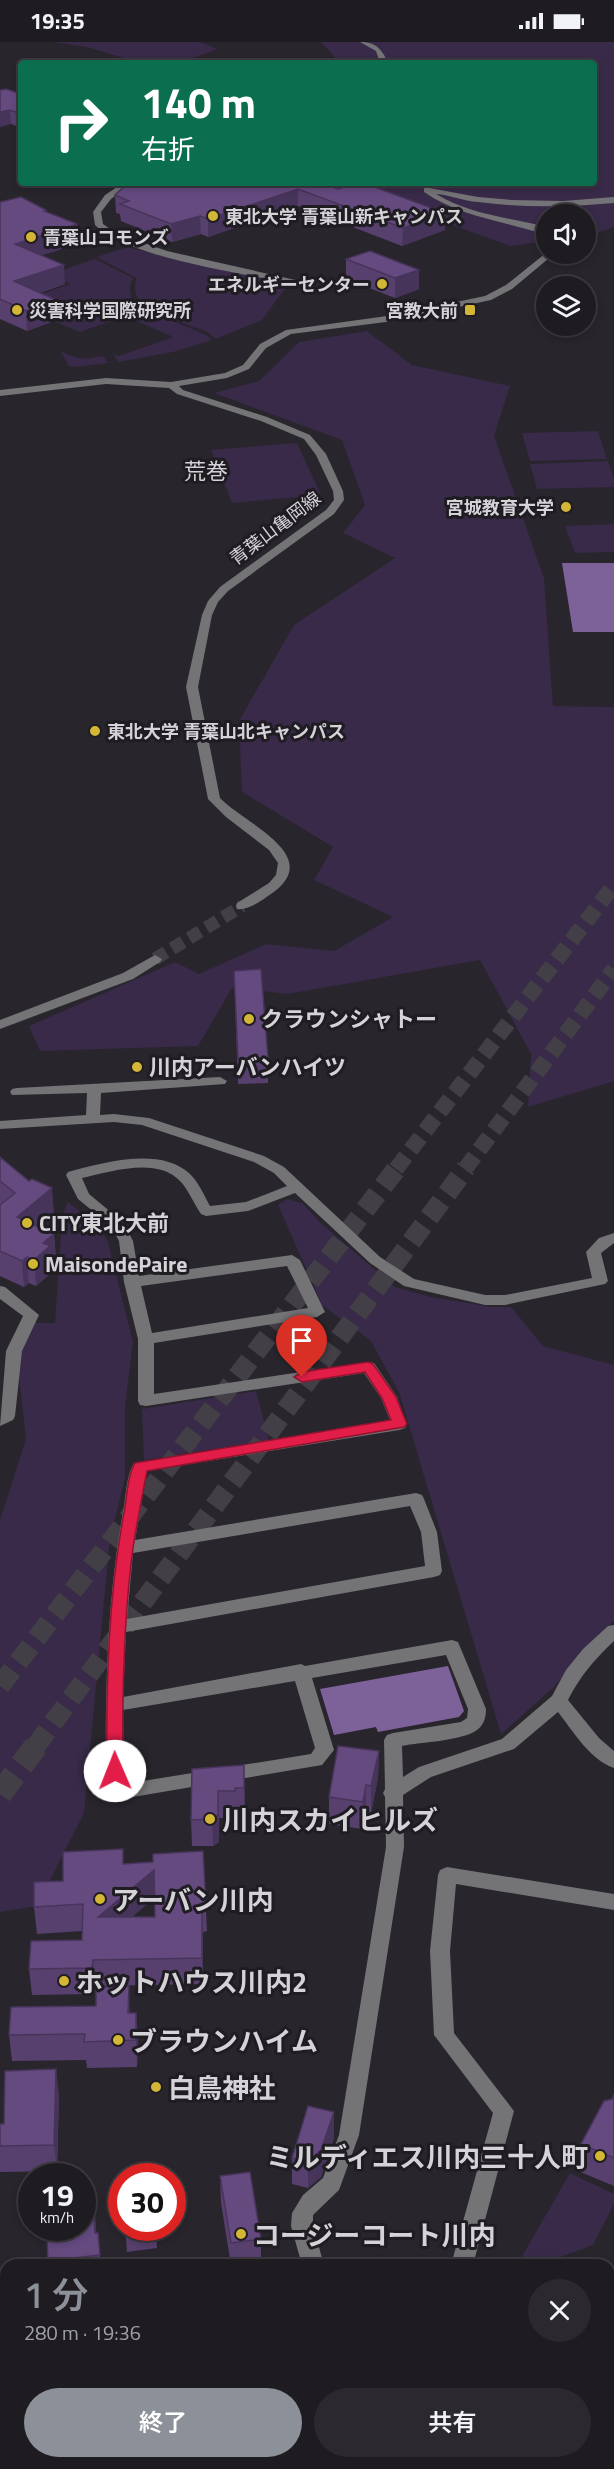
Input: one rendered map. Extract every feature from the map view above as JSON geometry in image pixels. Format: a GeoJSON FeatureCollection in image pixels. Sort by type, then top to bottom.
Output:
{"type":"FeatureCollection","features":[{"type":"Feature","properties":{"kind":"street"},"geometry":{"type":"LineString","coordinates":[[363,42],[379,50],[383,60]]}},
{"type":"Feature","properties":{"kind":"street"},"geometry":{"type":"LineString","coordinates":[[124,186],[108,197],[97,212],[99,225],[112,237],[204,263],[309,284]]}},
{"type":"Feature","properties":{"kind":"street"},"geometry":{"type":"LineString","coordinates":[[427,187],[448,191],[473,200],[496,202],[567,203],[614,200]]}},
{"type":"Feature","properties":{"kind":"street"},"geometry":{"type":"LineString","coordinates":[[427,187],[439,200],[458,207],[536,227]]}},
{"type":"Feature","properties":{"kind":"street"},"geometry":{"type":"LineString","coordinates":[[171,384],[211,379],[239,371],[251,362],[263,346],[289,332],[394,318],[488,298],[509,287],[538,264]]}},
{"type":"Feature","properties":{"kind":"street","name":"青葉山亀岡線"},"geometry":{"type":"LineString","coordinates":[[0,393],[106,381],[171,384],[180,392],[274,423],[307,437],[321,454],[338,491],[339,500],[330,512],[238,578],[213,601],[196,657],[192,687],[214,798],[228,814],[276,849],[284,859],[284,871],[276,884],[242,906]]}},
{"type":"Feature","properties":{"kind":"street"},"geometry":{"type":"LineString","coordinates":[[0,1025],[128,976],[155,959]]}},
{"type":"Feature","properties":{"kind":"street"},"geometry":{"type":"LineString","coordinates":[[17,1092],[220,1081]]}},
{"type":"Feature","properties":{"kind":"street"},"geometry":{"type":"LineString","coordinates":[[93,1119],[94,1089]]}},
{"type":"Feature","properties":{"kind":"street"},"geometry":{"type":"LineString","coordinates":[[0,1125],[114,1118],[144,1121],[259,1159],[279,1170],[375,1260],[409,1283],[467,1297],[505,1300],[600,1281],[593,1252],[604,1241],[614,1238]]}},
{"type":"Feature","properties":{"kind":"street"},"geometry":{"type":"LineString","coordinates":[[297,1187],[248,1206],[206,1211],[184,1176],[168,1168],[149,1163],[73,1175],[83,1196],[117,1223],[126,1241],[132,1282],[146,1339],[146,1401],[368,1367],[389,1397],[399,1424],[140,1467],[125,1548],[118,1627],[114,1705],[115,1793],[316,1760],[326,1749],[301,1671]]}},
{"type":"Feature","properties":{"kind":"street"},"geometry":{"type":"LineString","coordinates":[[132,1282],[292,1260],[317,1312],[146,1339]]}},
{"type":"Feature","properties":{"kind":"street"},"geometry":{"type":"LineString","coordinates":[[0,1291],[31,1314],[14,1351],[8,1416],[0,1420]]}},
{"type":"Feature","properties":{"kind":"street"},"geometry":{"type":"LineString","coordinates":[[118,1627],[435,1571],[429,1532],[416,1499],[125,1548]]}},
{"type":"Feature","properties":{"kind":"street"},"geometry":{"type":"LineString","coordinates":[[392,1793],[425,1772],[508,1744],[559,1701],[572,1675],[589,1654],[614,1631]]}},
{"type":"Feature","properties":{"kind":"street"},"geometry":{"type":"LineString","coordinates":[[114,1705],[301,1671],[452,1647],[477,1709],[477,1718],[472,1725],[463,1729],[393,1740],[392,1793],[395,1847],[349,2135],[332,2183],[326,2191],[310,2202],[303,2213],[302,2226],[311,2259]]}},
{"type":"Feature","properties":{"kind":"street"},"geometry":{"type":"LineString","coordinates":[[559,1701],[593,1743],[614,1761]]}},
{"type":"Feature","properties":{"kind":"street"},"geometry":{"type":"LineString","coordinates":[[463,2259],[504,2111],[444,2035],[440,1951],[447,1875],[614,1902]]}},
{"type":"Feature","properties":{"kind":"shaded area"},"geometry":{"type":"Polygon","coordinates":[[[52,42],[200,42],[218,49],[187,60],[130,60],[87,47],[52,42]]]}},
{"type":"Feature","properties":{"kind":"shaded area"},"geometry":{"type":"Polygon","coordinates":[[[318,42],[614,42],[614,227],[596,233],[596,204],[536,204],[536,242],[511,246],[404,208],[375,187],[363,186],[597,186],[597,60],[337,60],[322,43],[318,42]]]}},
{"type":"Feature","properties":{"kind":"shaded area"},"geometry":{"type":"Polygon","coordinates":[[[127,247],[291,285],[284,290],[262,320],[216,339],[207,332],[169,318],[142,303],[135,290],[136,278],[97,257],[127,247]]]}},
{"type":"Feature","properties":{"kind":"shaded area"},"geometry":{"type":"Polygon","coordinates":[[[95,259],[133,278],[130,285],[131,299],[146,309],[206,335],[212,340],[173,352],[118,362],[114,354],[119,356],[173,337],[125,316],[80,332],[56,322],[61,320],[21,301],[70,284],[50,274],[95,259]]]}},
{"type":"Feature","properties":{"kind":"shaded area"},"geometry":{"type":"Polygon","coordinates":[[[367,331],[412,365],[510,386],[494,436],[544,578],[553,706],[614,707],[614,1081],[528,1107],[531,1054],[480,960],[288,994],[232,988],[198,1046],[40,1051],[29,1026],[175,962],[199,974],[266,944],[334,951],[393,917],[314,880],[333,847],[242,792],[239,721],[294,625],[395,558],[343,533],[365,505],[342,440],[214,393],[259,381],[299,342],[367,331]]]}},
{"type":"Feature","properties":{"kind":"shaded area"},"geometry":{"type":"Polygon","coordinates":[[[60,351],[79,358],[104,356],[108,363],[69,366],[60,351]]]}},
{"type":"Feature","properties":{"kind":"shaded area"},"geometry":{"type":"Polygon","coordinates":[[[598,431],[607,459],[530,461],[522,433],[598,431]]]}},
{"type":"Feature","properties":{"kind":"shaded area"},"geometry":{"type":"Polygon","coordinates":[[[297,443],[321,495],[232,503],[211,450],[297,443]]]}},
{"type":"Feature","properties":{"kind":"shaded area"},"geometry":{"type":"Polygon","coordinates":[[[608,461],[614,487],[537,489],[530,464],[608,461]]]}},
{"type":"Feature","properties":{"kind":"shaded area"},"geometry":{"type":"Polygon","coordinates":[[[614,524],[614,552],[575,553],[565,526],[614,524]]]}},
{"type":"Feature","properties":{"kind":"shaded area"},"geometry":{"type":"Polygon","coordinates":[[[562,563],[614,563],[614,632],[573,632],[562,563]]]}},
{"type":"Feature","properties":{"kind":"shaded area"},"geometry":{"type":"Polygon","coordinates":[[[287,1199],[302,1203],[323,1225],[395,1287],[431,1297],[492,1307],[511,1307],[543,1346],[614,1365],[614,1620],[552,1689],[501,1734],[399,1392],[371,1341],[322,1305],[278,1205],[287,1199]]]}},
{"type":"Feature","properties":{"kind":"shaded area"},"geometry":{"type":"Polygon","coordinates":[[[68,1202],[99,1227],[108,1242],[133,1342],[125,1407],[125,1478],[110,1538],[84,1813],[37,1906],[0,1912],[0,1520],[26,1439],[17,1360],[35,1323],[55,1323],[62,1216],[68,1202]]]}},
{"type":"Feature","properties":{"kind":"shaded area"},"geometry":{"type":"Polygon","coordinates":[[[256,1391],[269,1440],[144,1460],[142,1409],[256,1391]]]}},
{"type":"Feature","properties":{"kind":"shaded area"},"geometry":{"type":"Polygon","coordinates":[[[448,1666],[464,1711],[459,1717],[378,1732],[376,1727],[334,1735],[320,1689],[448,1666]]]}},
{"type":"Feature","properties":{"kind":"shaded area"},"geometry":{"type":"Polygon","coordinates":[[[570,2173],[614,2194],[614,2204],[593,2245],[555,2259],[520,2259],[570,2173]]]}},
{"type":"Feature","properties":{"kind":"building"},"geometry":{"type":"Polygon","coordinates":[[[6,89],[18,93],[18,113],[10,110],[0,112],[0,90],[6,89]]]}},
{"type":"Feature","properties":{"kind":"building"},"geometry":{"type":"Polygon","coordinates":[[[125,186],[330,186],[338,189],[348,186],[372,186],[445,213],[403,228],[298,189],[208,219],[200,216],[171,224],[120,204],[129,201],[115,195],[125,186]]]}},
{"type":"Feature","properties":{"kind":"building"},"geometry":{"type":"Polygon","coordinates":[[[21,197],[46,210],[44,211],[77,224],[15,244],[64,265],[14,281],[56,300],[26,311],[0,299],[0,202],[21,197]]]}},
{"type":"Feature","properties":{"kind":"building"},"geometry":{"type":"Polygon","coordinates":[[[370,251],[419,270],[395,278],[346,259],[370,251]]]}},
{"type":"Feature","properties":{"kind":"building","name":"クラウンシャトー"},"geometry":{"type":"Polygon","coordinates":[[[261,969],[268,1058],[238,1059],[234,971],[261,969]]]}},
{"type":"Feature","properties":{"kind":"building"},"geometry":{"type":"Polygon","coordinates":[[[0,1157],[29,1181],[32,1179],[52,1188],[17,1217],[54,1234],[43,1243],[50,1246],[34,1260],[27,1257],[22,1261],[0,1251],[0,1205],[15,1193],[0,1181],[0,1157]]]}},
{"type":"Feature","properties":{"kind":"building"},"geometry":{"type":"Polygon","coordinates":[[[338,1746],[379,1751],[371,1786],[366,1785],[363,1802],[329,1797],[338,1746]]]}},
{"type":"Feature","properties":{"kind":"building"},"geometry":{"type":"Polygon","coordinates":[[[244,1765],[244,1788],[235,1788],[235,1791],[218,1791],[218,1815],[212,1819],[191,1820],[192,1769],[244,1765]]]}},
{"type":"Feature","properties":{"kind":"building"},"geometry":{"type":"Polygon","coordinates":[[[123,1849],[123,1864],[153,1862],[153,1854],[203,1851],[206,1905],[202,1905],[202,1958],[93,1960],[92,1968],[29,1969],[31,1941],[82,1940],[83,1904],[34,1907],[34,1882],[63,1881],[63,1852],[123,1849]],[[154,1870],[98,1917],[155,1917],[154,1870]]]}},
{"type":"Feature","properties":{"kind":"building"},"geometry":{"type":"Polygon","coordinates":[[[129,1986],[128,2013],[136,2013],[136,2040],[84,2042],[85,2034],[9,2035],[11,2007],[96,2006],[96,1987],[129,1986]]]}},
{"type":"Feature","properties":{"kind":"building"},"geometry":{"type":"Polygon","coordinates":[[[56,2069],[54,2145],[0,2146],[0,2124],[4,2124],[5,2071],[56,2069]]]}},
{"type":"Feature","properties":{"kind":"building"},"geometry":{"type":"Polygon","coordinates":[[[614,2094],[614,2158],[581,2144],[604,2101],[612,2099],[614,2094]]]}},
{"type":"Feature","properties":{"kind":"building"},"geometry":{"type":"Polygon","coordinates":[[[308,2106],[334,2112],[321,2150],[308,2161],[292,2158],[308,2106]]]}},
{"type":"Feature","properties":{"kind":"building"},"geometry":{"type":"Polygon","coordinates":[[[250,2172],[261,2239],[231,2243],[220,2176],[250,2172]]]}},
{"type":"Feature","properties":{"kind":"building"},"geometry":{"type":"Polygon","coordinates":[[[96,2233],[98,2233],[100,2255],[48,2259],[47,2241],[96,2241],[96,2233]]]}},
{"type":"Feature","properties":{"kind":"tunnel"},"geometry":{"type":"LineString","coordinates":[[396,1169],[614,885]]}},
{"type":"Feature","properties":{"kind":"tunnel"},"geometry":{"type":"LineString","coordinates":[[155,959],[242,906]]}},
{"type":"Feature","properties":{"kind":"tunnel"},"geometry":{"type":"LineString","coordinates":[[465,1169],[614,969]]}},
{"type":"Feature","properties":{"kind":"tunnel"},"geometry":{"type":"LineString","coordinates":[[0,1686],[397,1168]]}},
{"type":"Feature","properties":{"kind":"tunnel"},"geometry":{"type":"LineString","coordinates":[[35,1747],[466,1168]]}},
{"type":"Feature","properties":{"kind":"tunnel"},"geometry":{"type":"LineString","coordinates":[[0,1794],[36,1746]]}},
{"type":"Feature","properties":{"kind":"place","name":"東北大学 青葉山新キャンパス"},"geometry":{"type":"Point","coordinates":[213,216]}},
{"type":"Feature","properties":{"kind":"place","name":"青葉山コモンズ"},"geometry":{"type":"Point","coordinates":[31,237]}},
{"type":"Feature","properties":{"kind":"place","name":"エネルギーセンター"},"geometry":{"type":"Point","coordinates":[382,284]}},
{"type":"Feature","properties":{"kind":"place","name":"災害科学国際研究所"},"geometry":{"type":"Point","coordinates":[17,310]}},
{"type":"Feature","properties":{"kind":"place","name":"宮教大前"},"geometry":{"type":"Point","coordinates":[470,310]}},
{"type":"Feature","properties":{"kind":"place","name":"宮城教育大学"},"geometry":{"type":"Point","coordinates":[566,507]}},
{"type":"Feature","properties":{"kind":"place","name":"東北大学 青葉山北キャンパス"},"geometry":{"type":"Point","coordinates":[95,731]}},
{"type":"Feature","properties":{"kind":"place","name":"クラウンシャトー"},"geometry":{"type":"Point","coordinates":[249,1019]}},
{"type":"Feature","properties":{"kind":"place","name":"川内アーバンハイツ"},"geometry":{"type":"Point","coordinates":[137,1067]}},
{"type":"Feature","properties":{"kind":"place","name":"CITY東北大前"},"geometry":{"type":"Point","coordinates":[27,1223]}},
{"type":"Feature","properties":{"kind":"place","name":"MaisondePaire"},"geometry":{"type":"Point","coordinates":[33,1264]}},
{"type":"Feature","properties":{"kind":"place","name":"川内スカイヒルズ"},"geometry":{"type":"Point","coordinates":[210,1819]}},
{"type":"Feature","properties":{"kind":"place","name":"アーバン川内"},"geometry":{"type":"Point","coordinates":[100,1899]}},
{"type":"Feature","properties":{"kind":"place","name":"ホットハウス川内2"},"geometry":{"type":"Point","coordinates":[64,1981]}},
{"type":"Feature","properties":{"kind":"place","name":"ブラウンハイム"},"geometry":{"type":"Point","coordinates":[118,2040]}},
{"type":"Feature","properties":{"kind":"place","name":"白鳥神社"},"geometry":{"type":"Point","coordinates":[156,2087]}},
{"type":"Feature","properties":{"kind":"place","name":"ミルディエス川内三十人町"},"geometry":{"type":"Point","coordinates":[600,2156]}},
{"type":"Feature","properties":{"kind":"place","name":"コージーコート川内"},"geometry":{"type":"Point","coordinates":[241,2234]}},
{"type":"Feature","properties":{"kind":"district","name":"荒巻"},"geometry":{"type":"Point","coordinates":[206,471]}},
{"type":"Feature","properties":{"kind":"route"},"geometry":{"type":"LineString","coordinates":[[115,1771],[114,1705],[118,1627],[125,1548],[140,1467],[399,1424],[389,1397],[368,1367],[302,1377]]}}]}
